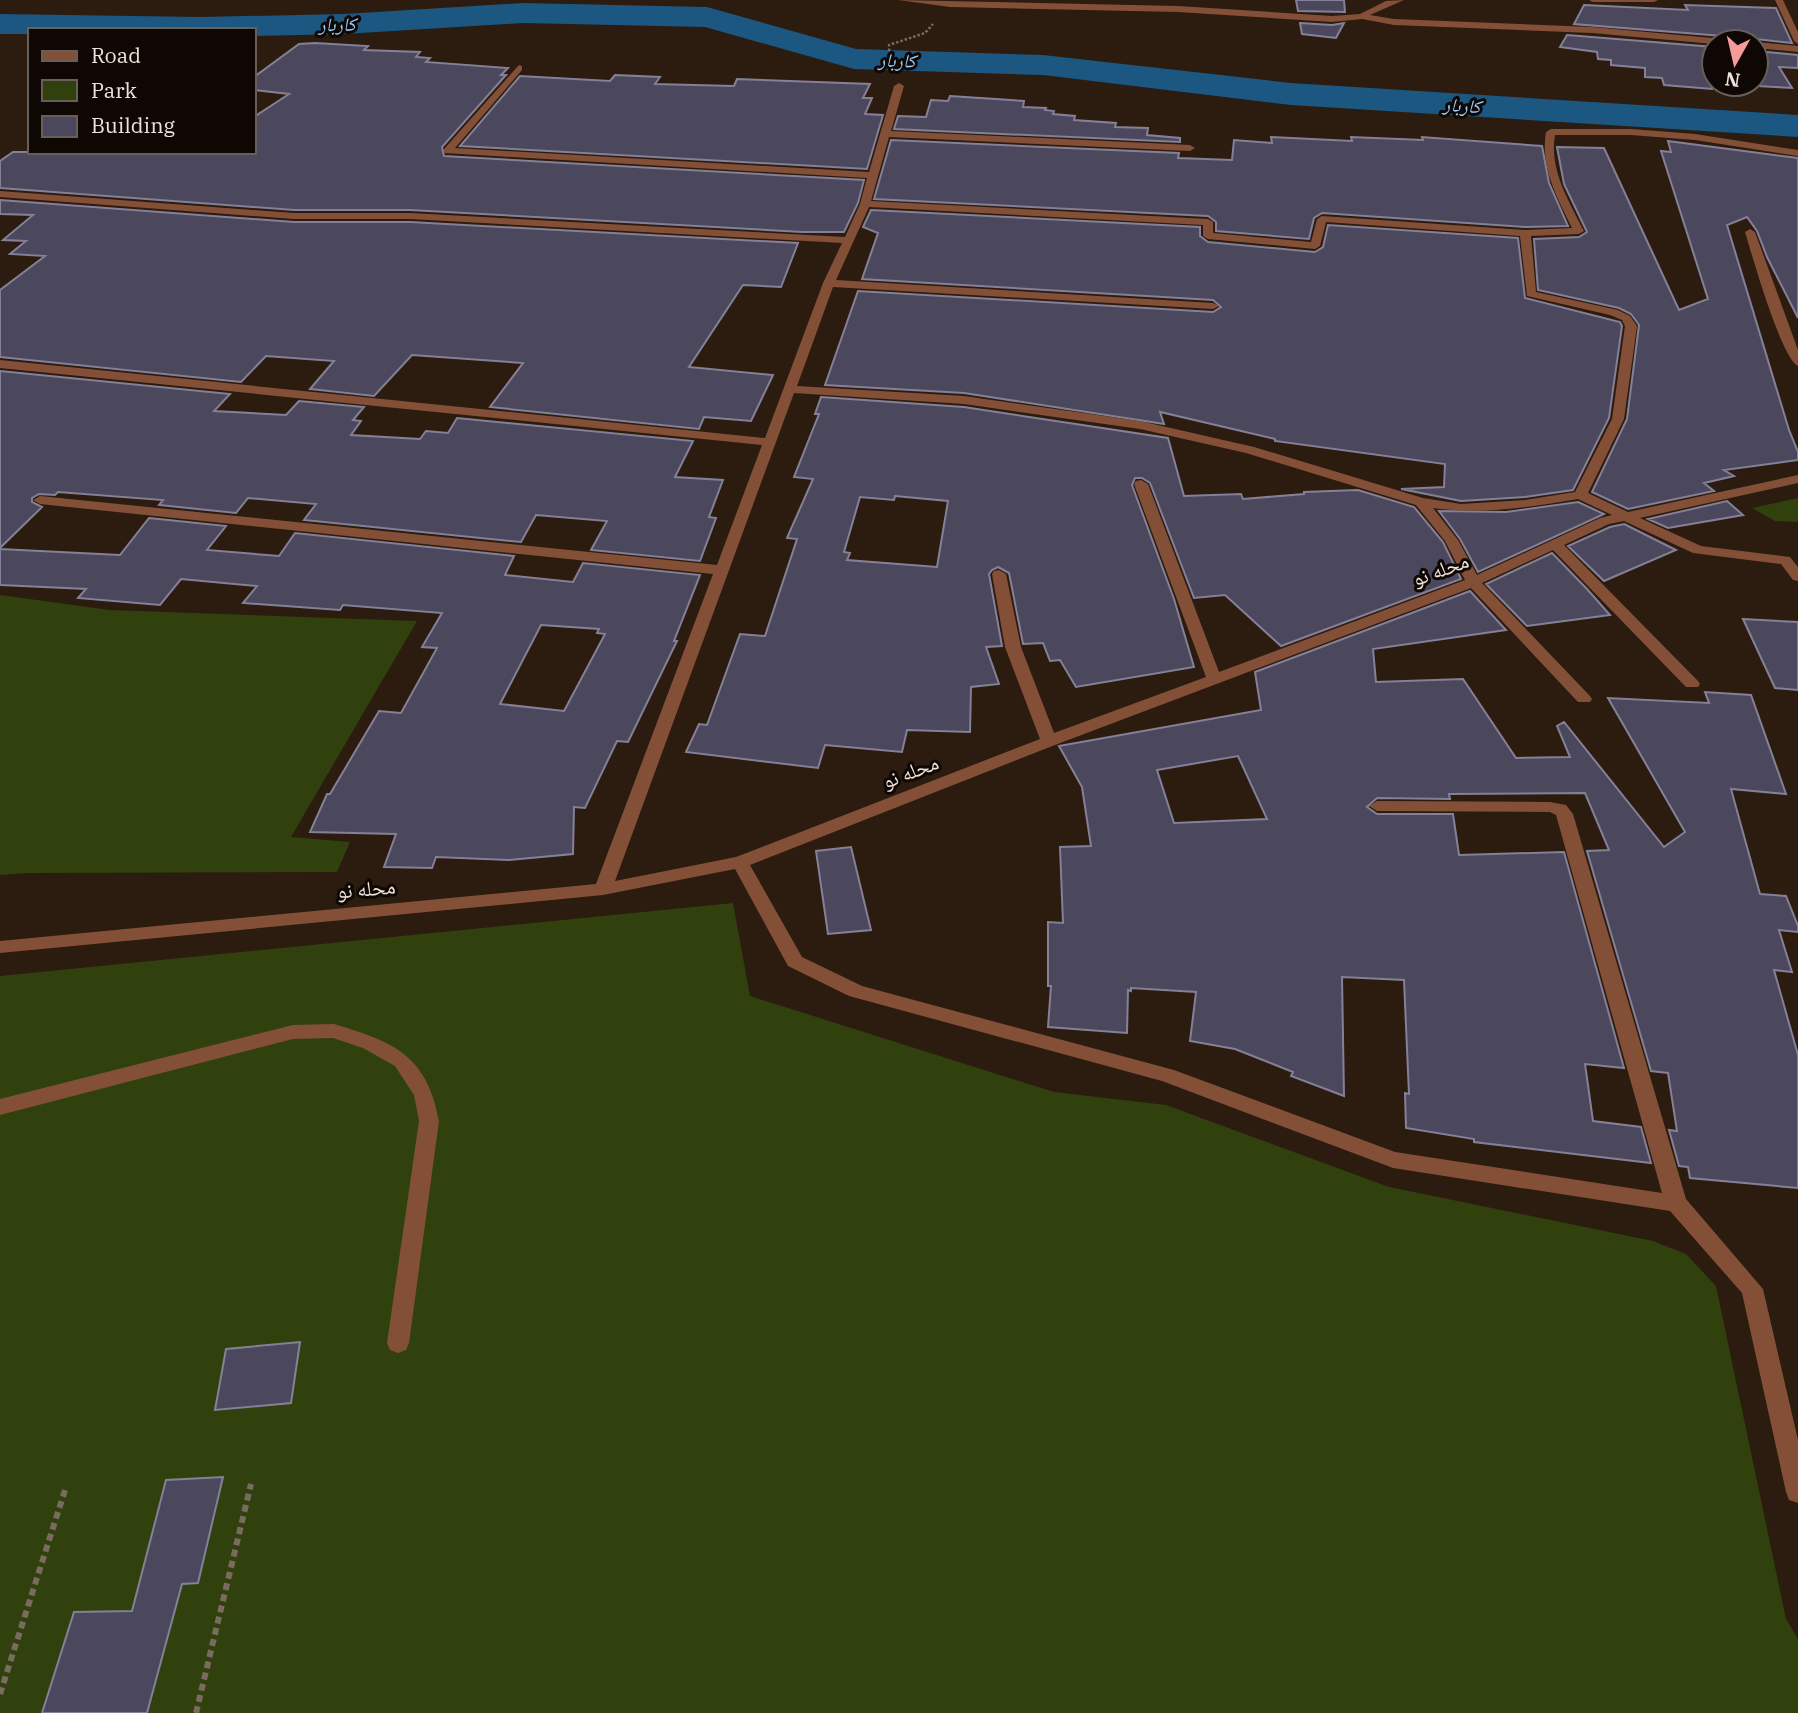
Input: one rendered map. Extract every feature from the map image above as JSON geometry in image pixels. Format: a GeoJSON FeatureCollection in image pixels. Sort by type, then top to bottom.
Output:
{"type":"FeatureCollection","features":[{"type":"Feature","properties":{"kind":"street"},"geometry":{"type":"LineString","coordinates":[[902,0],[950,5],[1178,9],[1332,19],[1362,16],[1394,22],[1592,30],[1700,40]]}},
{"type":"Feature","properties":{"kind":"street"},"geometry":{"type":"LineString","coordinates":[[1362,16],[1387,3],[1401,0]]}},
{"type":"Feature","properties":{"kind":"street"},"geometry":{"type":"LineString","coordinates":[[1593,0],[1654,0]]}},
{"type":"Feature","properties":{"kind":"street"},"geometry":{"type":"LineString","coordinates":[[1779,0],[1798,41]]}},
{"type":"Feature","properties":{"kind":"street"},"geometry":{"type":"LineString","coordinates":[[1770,46],[1798,49]]}},
{"type":"Feature","properties":{"kind":"street"},"geometry":{"type":"LineString","coordinates":[[519,68],[447,151],[873,175]]}},
{"type":"Feature","properties":{"kind":"street"},"geometry":{"type":"LineString","coordinates":[[603,888],[768,442],[829,283],[864,204],[899,86]]}},
{"type":"Feature","properties":{"kind":"street"},"geometry":{"type":"LineString","coordinates":[[864,204],[1208,222],[1208,236],[1315,246],[1322,219],[1525,233],[1579,231],[1554,178],[1547,146],[1551,132],[1631,132],[1695,137],[1798,153]]}},
{"type":"Feature","properties":{"kind":"street"},"geometry":{"type":"LineString","coordinates":[[885,134],[1190,148]]}},
{"type":"Feature","properties":{"kind":"street"},"geometry":{"type":"LineString","coordinates":[[0,194],[294,216],[410,216],[848,240]]}},
{"type":"Feature","properties":{"kind":"street"},"geometry":{"type":"LineString","coordinates":[[1749,232],[1785,337],[1798,362]]}},
{"type":"Feature","properties":{"kind":"street"},"geometry":{"type":"LineString","coordinates":[[1525,233],[1531,294],[1614,312],[1626,318],[1631,326],[1618,419],[1580,495]]}},
{"type":"Feature","properties":{"kind":"street"},"geometry":{"type":"LineString","coordinates":[[829,283],[1213,306]]}},
{"type":"Feature","properties":{"kind":"street"},"geometry":{"type":"LineString","coordinates":[[0,364],[768,442]]}},
{"type":"Feature","properties":{"kind":"street"},"geometry":{"type":"LineString","coordinates":[[790,389],[964,400],[1140,425],[1249,450],[1421,502],[1461,508],[1525,504],[1580,495],[1698,551],[1785,559],[1798,577]]}},
{"type":"Feature","properties":{"kind":"street","name":"محله نو"},"geometry":{"type":"LineString","coordinates":[[0,947],[603,888],[678,876],[740,862],[1214,678],[1474,582],[1605,522],[1798,478]]}},
{"type":"Feature","properties":{"kind":"street"},"geometry":{"type":"LineString","coordinates":[[1141,484],[1214,678]]}},
{"type":"Feature","properties":{"kind":"street"},"geometry":{"type":"LineString","coordinates":[[40,500],[721,570]]}},
{"type":"Feature","properties":{"kind":"street"},"geometry":{"type":"LineString","coordinates":[[1421,502],[1451,540],[1474,582],[1584,698]]}},
{"type":"Feature","properties":{"kind":"street"},"geometry":{"type":"LineString","coordinates":[[1555,544],[1692,684]]}},
{"type":"Feature","properties":{"kind":"street"},"geometry":{"type":"LineString","coordinates":[[999,574],[1013,647],[1049,741]]}},
{"type":"Feature","properties":{"kind":"street"},"geometry":{"type":"LineString","coordinates":[[1377,806],[1550,807],[1560,809],[1564,814],[1676,1203],[1752,1289],[1798,1492]]}},
{"type":"Feature","properties":{"kind":"street"},"geometry":{"type":"LineString","coordinates":[[740,862],[795,961],[856,991],[1167,1075],[1393,1160],[1676,1203]]}},
{"type":"Feature","properties":{"kind":"street"},"geometry":{"type":"LineString","coordinates":[[0,1107],[293,1032],[334,1031],[370,1043],[402,1061],[424,1094],[429,1121],[398,1343]]}},
{"type":"Feature","properties":{"kind":"path"},"geometry":{"type":"LineString","coordinates":[[891,74],[889,45],[925,33],[950,5]]}},
{"type":"Feature","properties":{"kind":"path"},"geometry":{"type":"LineString","coordinates":[[196,1713],[251,1484]]}},
{"type":"Feature","properties":{"kind":"path"},"geometry":{"type":"LineString","coordinates":[[0,1694],[66,1487]]}},
{"type":"Feature","properties":{"kind":"green space"},"geometry":{"type":"Polygon","coordinates":[[[1798,498],[1798,522],[1775,521],[1752,508],[1798,498]]]}},
{"type":"Feature","properties":{"kind":"green space"},"geometry":{"type":"Polygon","coordinates":[[[0,595],[110,610],[417,621],[291,837],[350,842],[337,872],[0,875],[0,595]]]}},
{"type":"Feature","properties":{"kind":"green space"},"geometry":{"type":"Polygon","coordinates":[[[733,903],[750,996],[1054,1092],[1166,1105],[1389,1187],[1653,1241],[1686,1254],[1716,1286],[1786,1619],[1798,1639],[1798,1713],[0,1713],[0,976],[733,903]]]}},
{"type":"Feature","properties":{"kind":"building"},"geometry":{"type":"Polygon","coordinates":[[[1296,0],[1344,0],[1345,12],[1298,11],[1296,0]]]}},
{"type":"Feature","properties":{"kind":"building"},"geometry":{"type":"Polygon","coordinates":[[[1584,5],[1688,10],[1685,5],[1776,8],[1792,43],[1770,41],[1770,28],[1700,28],[1700,34],[1574,24],[1584,5]]]}},
{"type":"Feature","properties":{"kind":"building"},"geometry":{"type":"Polygon","coordinates":[[[1300,23],[1344,23],[1336,38],[1302,34],[1300,23]]]}},
{"type":"Feature","properties":{"kind":"building"},"geometry":{"type":"Polygon","coordinates":[[[1567,35],[1700,46],[1700,88],[1664,85],[1662,78],[1645,77],[1645,68],[1611,65],[1611,60],[1598,59],[1597,52],[1560,47],[1567,35]]]}},
{"type":"Feature","properties":{"kind":"building"},"geometry":{"type":"Polygon","coordinates":[[[299,44],[368,46],[364,50],[420,52],[416,57],[430,58],[426,62],[508,68],[501,75],[506,75],[442,147],[444,156],[864,180],[858,203],[844,232],[802,232],[410,210],[294,210],[0,188],[0,161],[13,152],[256,154],[256,116],[289,94],[256,90],[256,76],[299,44]]]}},
{"type":"Feature","properties":{"kind":"building"},"geometry":{"type":"Polygon","coordinates":[[[1770,52],[1798,55],[1798,68],[1779,67],[1792,88],[1770,87],[1770,52]]]}},
{"type":"Feature","properties":{"kind":"building"},"geometry":{"type":"Polygon","coordinates":[[[615,75],[660,77],[655,84],[734,86],[737,79],[870,84],[863,98],[872,98],[865,114],[883,115],[867,169],[460,146],[520,76],[610,81],[615,75]]]}},
{"type":"Feature","properties":{"kind":"building"},"geometry":{"type":"Polygon","coordinates":[[[950,96],[1024,101],[1023,107],[1046,108],[1045,110],[1054,111],[1053,114],[1075,116],[1074,120],[1116,123],[1115,127],[1148,128],[1147,135],[1180,138],[1180,142],[894,129],[898,116],[926,117],[931,100],[948,101],[950,96]]]}},
{"type":"Feature","properties":{"kind":"building"},"geometry":{"type":"Polygon","coordinates":[[[1271,137],[1352,141],[1351,137],[1423,140],[1422,137],[1542,146],[1549,183],[1568,226],[1525,227],[1322,213],[1314,218],[1309,239],[1216,231],[1216,222],[1208,216],[874,199],[891,140],[1179,153],[1178,158],[1232,160],[1234,140],[1272,143],[1271,137]]]}},
{"type":"Feature","properties":{"kind":"building"},"geometry":{"type":"Polygon","coordinates":[[[1668,141],[1798,158],[1798,318],[1757,231],[1747,217],[1727,225],[1798,452],[1798,460],[1724,470],[1734,476],[1704,483],[1714,491],[1628,509],[1592,492],[1627,419],[1639,325],[1631,314],[1619,308],[1538,290],[1534,239],[1579,237],[1587,232],[1564,184],[1557,147],[1604,148],[1679,310],[1708,299],[1661,151],[1671,152],[1668,141]]]}},
{"type":"Feature","properties":{"kind":"building"},"geometry":{"type":"Polygon","coordinates":[[[0,200],[294,222],[410,222],[798,243],[781,287],[743,285],[689,367],[773,375],[751,421],[704,417],[699,429],[490,407],[523,363],[412,355],[374,396],[310,389],[334,361],[266,356],[241,382],[0,357],[0,290],[45,256],[10,254],[26,241],[3,240],[33,215],[0,214],[0,200]]]}},
{"type":"Feature","properties":{"kind":"building"},"geometry":{"type":"Polygon","coordinates":[[[871,210],[1200,227],[1200,236],[1208,242],[1315,252],[1323,247],[1328,225],[1518,238],[1525,298],[1620,322],[1622,326],[1609,418],[1573,490],[1525,497],[1461,501],[1401,489],[1444,487],[1445,464],[1275,441],[1160,412],[1164,424],[964,393],[825,385],[858,291],[1213,312],[1221,307],[1213,300],[862,279],[878,233],[863,227],[871,210]]]}},
{"type":"Feature","properties":{"kind":"building"},"geometry":{"type":"Polygon","coordinates":[[[0,371],[230,394],[214,411],[286,415],[299,401],[364,407],[353,420],[361,421],[351,435],[420,439],[426,431],[448,433],[457,418],[693,441],[675,477],[723,480],[709,517],[716,518],[700,561],[591,550],[607,521],[536,515],[521,542],[304,520],[316,504],[248,498],[236,513],[159,505],[163,500],[58,492],[55,495],[39,494],[32,498],[32,502],[42,507],[0,548],[0,371]]]}},
{"type":"Feature","properties":{"kind":"building"},"geometry":{"type":"Polygon","coordinates":[[[821,397],[964,407],[1168,438],[1184,496],[1241,494],[1243,499],[1304,492],[1358,490],[1414,507],[1443,542],[1461,579],[1281,646],[1225,595],[1194,598],[1150,483],[1142,478],[1135,478],[1132,485],[1174,599],[1194,667],[1076,687],[1060,660],[1050,661],[1043,643],[1023,644],[1009,573],[998,567],[989,574],[1002,646],[986,647],[999,684],[971,687],[970,732],[907,730],[902,752],[825,745],[818,768],[686,752],[699,724],[707,725],[740,634],[765,636],[797,539],[787,538],[813,479],[794,477],[819,414],[815,414],[821,397]],[[895,496],[894,500],[860,497],[844,552],[850,553],[847,560],[937,567],[948,501],[895,496]]]}},
{"type":"Feature","properties":{"kind":"building"},"geometry":{"type":"Polygon","coordinates":[[[1727,501],[1743,515],[1668,528],[1648,519],[1727,501]]]}},
{"type":"Feature","properties":{"kind":"building"},"geometry":{"type":"Polygon","coordinates":[[[1578,502],[1604,514],[1478,572],[1460,539],[1439,511],[1506,512],[1578,502]]]}},
{"type":"Feature","properties":{"kind":"building"},"geometry":{"type":"Polygon","coordinates":[[[149,518],[226,526],[207,550],[279,556],[295,533],[514,556],[505,575],[573,582],[583,563],[700,575],[674,641],[677,641],[628,742],[617,741],[585,808],[574,807],[573,854],[509,860],[436,857],[432,868],[384,867],[396,834],[310,832],[327,794],[330,794],[379,711],[401,713],[437,648],[422,647],[442,613],[343,605],[340,610],[243,603],[257,586],[181,579],[160,605],[78,598],[86,589],[0,585],[0,549],[120,555],[149,518]],[[541,625],[500,704],[564,711],[605,634],[597,633],[599,629],[541,625]]]}},
{"type":"Feature","properties":{"kind":"building"},"geometry":{"type":"Polygon","coordinates":[[[1624,524],[1676,550],[1604,581],[1568,546],[1610,527],[1624,524]]]}},
{"type":"Feature","properties":{"kind":"building"},"geometry":{"type":"Polygon","coordinates":[[[1552,553],[1610,615],[1527,626],[1486,584],[1552,553]]]}},
{"type":"Feature","properties":{"kind":"building"},"geometry":{"type":"Polygon","coordinates":[[[1470,591],[1506,630],[1373,649],[1376,682],[1463,679],[1516,758],[1570,757],[1557,726],[1564,722],[1664,847],[1685,832],[1608,698],[1709,703],[1705,692],[1751,695],[1786,794],[1731,789],[1760,894],[1786,896],[1798,926],[1798,932],[1779,930],[1792,972],[1774,970],[1798,1055],[1798,1188],[1690,1178],[1688,1167],[1679,1166],[1669,1130],[1677,1131],[1668,1073],[1651,1071],[1587,851],[1609,850],[1585,793],[1449,794],[1450,799],[1377,798],[1367,807],[1377,814],[1453,814],[1459,855],[1564,852],[1624,1068],[1585,1064],[1593,1121],[1641,1127],[1651,1163],[1474,1142],[1474,1139],[1406,1128],[1405,1093],[1409,1094],[1404,980],[1342,977],[1344,1096],[1291,1076],[1293,1072],[1235,1049],[1190,1041],[1196,992],[1131,988],[1131,991],[1128,990],[1127,1033],[1048,1027],[1051,986],[1048,986],[1048,922],[1063,923],[1060,847],[1091,846],[1082,787],[1059,746],[1261,710],[1255,672],[1470,591]],[[1238,756],[1157,770],[1174,823],[1267,819],[1238,756]]]}},
{"type":"Feature","properties":{"kind":"building"},"geometry":{"type":"Polygon","coordinates":[[[1743,619],[1798,622],[1798,690],[1775,688],[1743,619]]]}},
{"type":"Feature","properties":{"kind":"building"},"geometry":{"type":"Polygon","coordinates":[[[851,847],[871,930],[828,934],[816,851],[851,847]]]}},
{"type":"Feature","properties":{"kind":"building"},"geometry":{"type":"Polygon","coordinates":[[[300,1342],[291,1403],[215,1410],[226,1349],[300,1342]]]}},
{"type":"Feature","properties":{"kind":"building"},"geometry":{"type":"Polygon","coordinates":[[[223,1477],[198,1583],[182,1584],[147,1713],[42,1713],[74,1612],[132,1611],[166,1480],[223,1477]]]}},
{"type":"Feature","properties":{"kind":"waterway","name":"کاربار"},"geometry":{"type":"LineString","coordinates":[[0,24],[200,27],[344,24],[523,13],[707,17],[854,59],[1043,65],[1291,94],[1798,126]]}}]}
